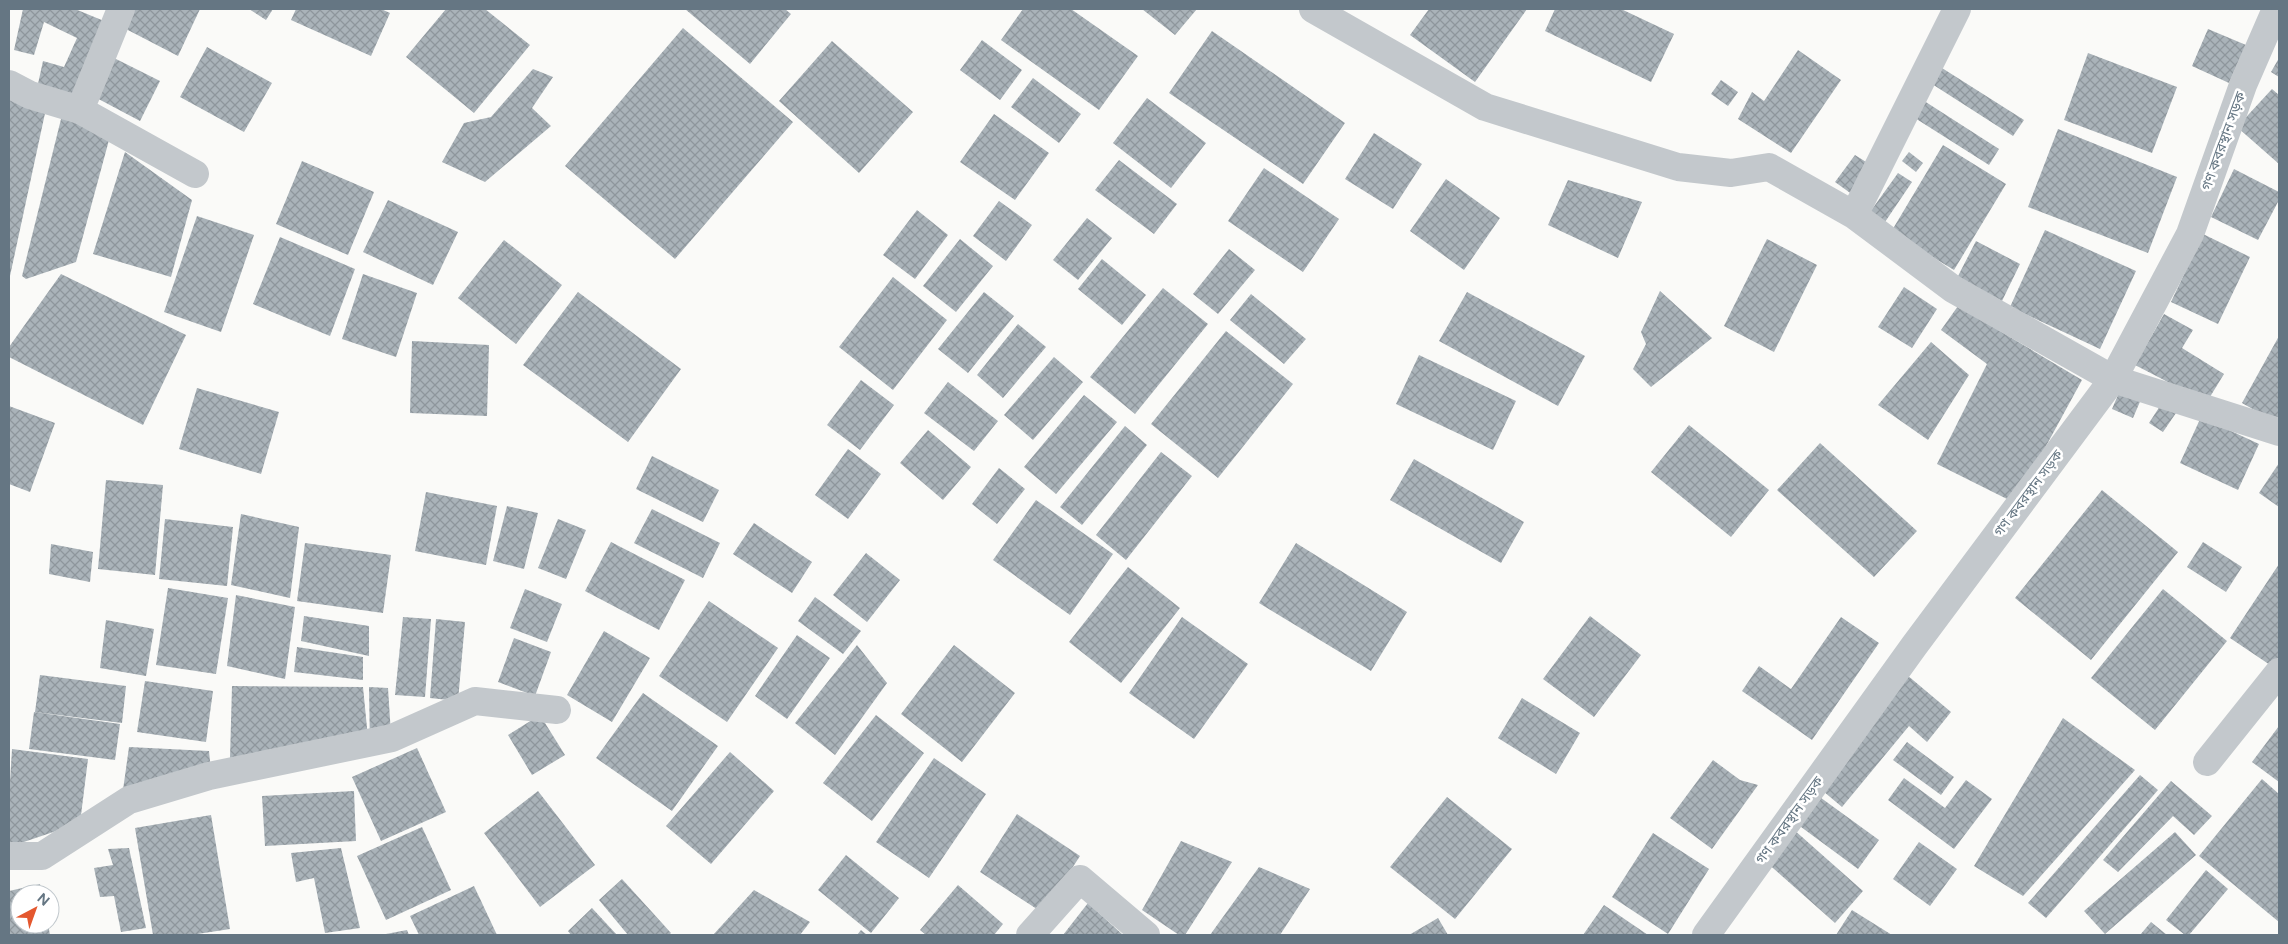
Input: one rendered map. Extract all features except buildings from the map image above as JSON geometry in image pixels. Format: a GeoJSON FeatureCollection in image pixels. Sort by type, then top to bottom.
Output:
{"type":"FeatureCollection","features":[{"type":"Feature","properties":{"kind":"street"},"geometry":{"type":"LineString","coordinates":[[80,110],[121,9]]}},
{"type":"Feature","properties":{"kind":"street"},"geometry":{"type":"LineString","coordinates":[[1313,9],[1485,107],[1678,167],[1731,173],[1769,167],[1854,215],[1953,289],[2113,379],[2279,432]]}},
{"type":"Feature","properties":{"kind":"street"},"geometry":{"type":"LineString","coordinates":[[1854,215],[1957,9]]}},
{"type":"Feature","properties":{"kind":"street","name":"গণ কবরস্থান সড়ক"},"geometry":{"type":"LineString","coordinates":[[1706,935],[1908,654],[2113,379],[2190,234],[2243,85],[2276,9]]}},
{"type":"Feature","properties":{"kind":"street"},"geometry":{"type":"LineString","coordinates":[[9,84],[30,95],[80,110],[195,174]]}},
{"type":"Feature","properties":{"kind":"street"},"geometry":{"type":"LineString","coordinates":[[2208,762],[2279,672]]}},
{"type":"Feature","properties":{"kind":"street"},"geometry":{"type":"LineString","coordinates":[[9,856],[42,856],[129,800],[208,776],[392,738],[475,702],[556,710]]}},
{"type":"Feature","properties":{"kind":"street"},"geometry":{"type":"LineString","coordinates":[[1030,935],[1080,878],[1146,935]]}}]}
